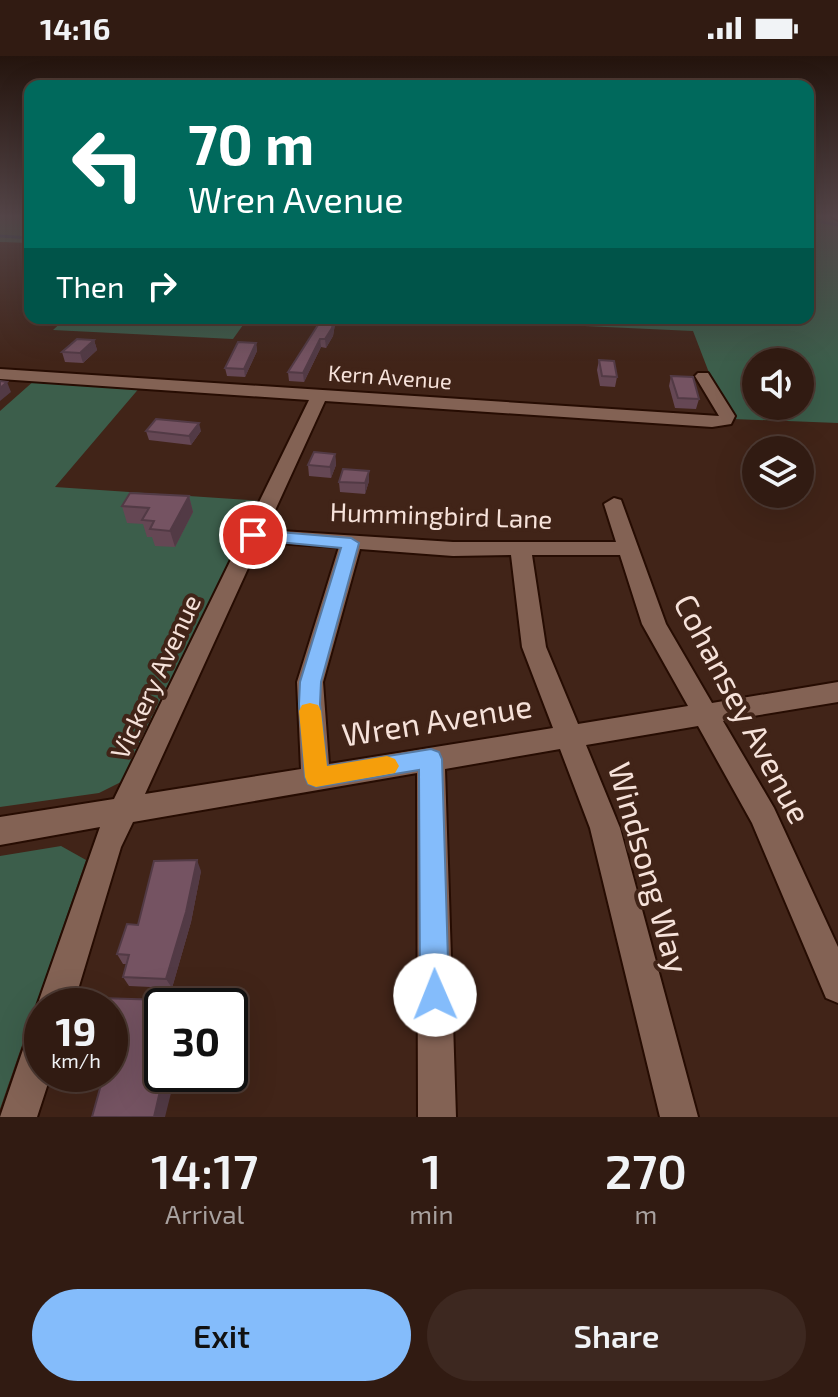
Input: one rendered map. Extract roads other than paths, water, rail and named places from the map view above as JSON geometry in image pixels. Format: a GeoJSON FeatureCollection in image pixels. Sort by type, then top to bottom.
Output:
{"type":"FeatureCollection","features":[{"type":"Feature","properties":{"kind":"street","name":"Kern Avenue"},"geometry":{"type":"LineString","coordinates":[[0,374],[712,422],[725,420],[724,407],[703,376]]}},
{"type":"Feature","properties":{"kind":"street","name":"Vickery Avenue"},"geometry":{"type":"LineString","coordinates":[[61,988],[106,847],[320,394]]}},
{"type":"Feature","properties":{"kind":"street","name":"Cohansey Avenue"},"geometry":{"type":"LineString","coordinates":[[614,504],[654,624],[764,817],[838,986]]}},
{"type":"Feature","properties":{"kind":"street","name":"Hummingbird Lane"},"geometry":{"type":"LineString","coordinates":[[253,535],[453,549],[628,548]]}},
{"type":"Feature","properties":{"kind":"street"},"geometry":{"type":"LineString","coordinates":[[316,777],[310,682],[351,543]]}},
{"type":"Feature","properties":{"kind":"street","name":"Windsong Way"},"geometry":{"type":"LineString","coordinates":[[520,548],[534,647],[605,828],[679,1117]]}},
{"type":"Feature","properties":{"kind":"street","name":"Wren Avenue"},"geometry":{"type":"LineString","coordinates":[[0,831],[838,692]]}},
{"type":"Feature","properties":{"kind":"street"},"geometry":{"type":"LineString","coordinates":[[431,759],[437,1117]]}},
{"type":"Feature","properties":{"kind":"street"},"geometry":{"type":"LineString","coordinates":[[18,1117],[26,1092]]}}]}
